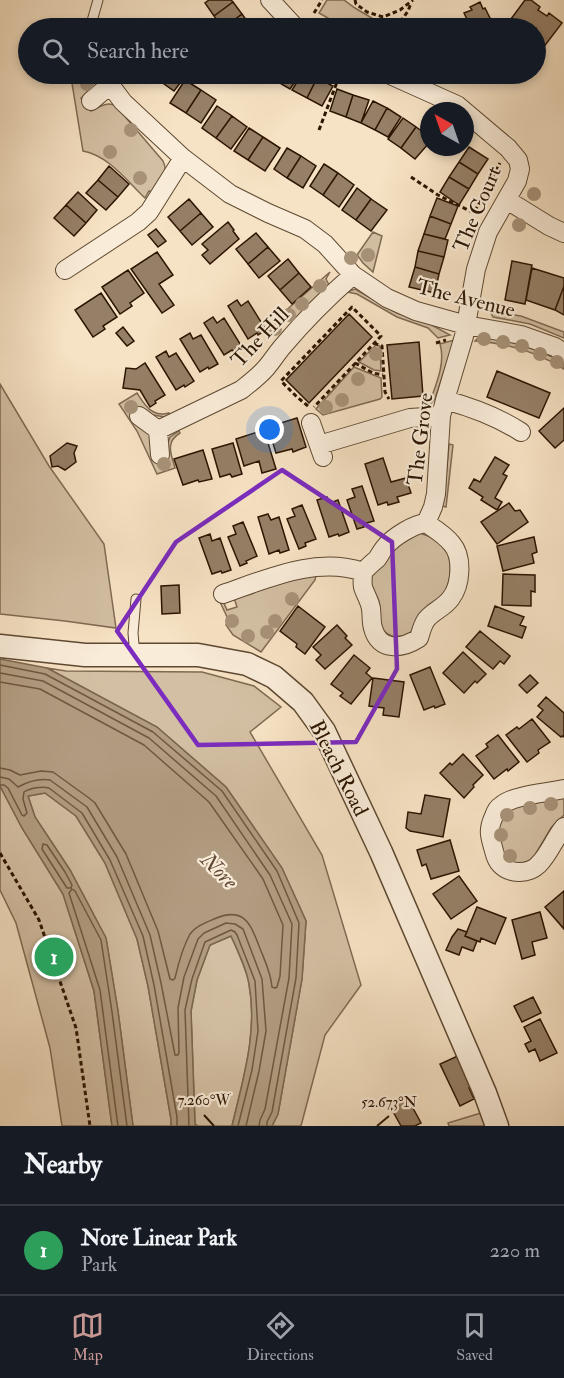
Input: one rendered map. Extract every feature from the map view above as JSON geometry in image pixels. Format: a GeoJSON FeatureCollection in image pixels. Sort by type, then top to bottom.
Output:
{"type":"FeatureCollection","features":[{"type":"Feature","properties":{"kind":"street"},"geometry":{"type":"LineString","coordinates":[[270,0],[287,18]]}},
{"type":"Feature","properties":{"kind":"street","name":"The Avenue"},"geometry":{"type":"LineString","coordinates":[[91,101],[103,84]]}},
{"type":"Feature","properties":{"kind":"street","name":"The Avenue"},"geometry":{"type":"LineString","coordinates":[[110,84],[123,102],[183,158],[230,194],[305,229],[325,244],[353,275],[387,298],[416,311],[466,325],[521,335],[555,347],[564,353]]}},
{"type":"Feature","properties":{"kind":"street","name":"The Court"},"geometry":{"type":"LineString","coordinates":[[410,84],[457,105],[508,148],[518,160],[520,169],[517,181],[488,232],[476,269],[466,325]]}},
{"type":"Feature","properties":{"kind":"street"},"geometry":{"type":"LineString","coordinates":[[70,261],[138,222],[149,212],[183,158]]}},
{"type":"Feature","properties":{"kind":"street"},"geometry":{"type":"LineString","coordinates":[[507,200],[564,233]]}},
{"type":"Feature","properties":{"kind":"street","name":"The Hill"},"geometry":{"type":"LineString","coordinates":[[158,430],[241,390],[252,382],[313,313],[353,275]]}},
{"type":"Feature","properties":{"kind":"street","name":"The Grove"},"geometry":{"type":"LineString","coordinates":[[426,523],[436,494],[443,408],[466,325]]}},
{"type":"Feature","properties":{"kind":"street"},"geometry":{"type":"LineString","coordinates":[[311,423],[321,451],[443,408],[475,409],[521,432]]}},
{"type":"Feature","properties":{"kind":"street"},"geometry":{"type":"LineString","coordinates":[[139,416],[158,430],[160,455]]}},
{"type":"Feature","properties":{"kind":"street"},"geometry":{"type":"LineString","coordinates":[[426,523],[454,546],[459,578],[453,596],[426,620],[418,638],[397,647],[390,646],[376,637],[373,629],[371,608],[363,586],[363,572],[378,558],[390,541],[426,523]]}},
{"type":"Feature","properties":{"kind":"street"},"geometry":{"type":"LineString","coordinates":[[223,594],[282,574],[305,569],[332,567],[363,572]]}},
{"type":"Feature","properties":{"kind":"street","name":"Bleach Road"},"geometry":{"type":"LineString","coordinates":[[0,646],[85,655],[198,656],[247,664],[274,677],[303,702],[324,731],[381,852],[497,1126]]}},
{"type":"Feature","properties":{"kind":"street"},"geometry":{"type":"LineString","coordinates":[[564,789],[504,803],[497,809],[489,825],[489,833],[499,864],[518,872],[537,866],[564,827]]}},
{"type":"Feature","properties":{"kind":"lane"},"geometry":{"type":"LineString","coordinates":[[93,18],[98,0]]}},
{"type":"Feature","properties":{"kind":"lane"},"geometry":{"type":"LineString","coordinates":[[135,655],[133,633],[136,599]]}},
{"type":"Feature","properties":{"kind":"path"},"geometry":{"type":"LineString","coordinates":[[314,13],[322,0]]}},
{"type":"Feature","properties":{"kind":"path"},"geometry":{"type":"LineString","coordinates":[[355,0],[356,4],[367,12],[383,17],[400,10],[412,1]]}},
{"type":"Feature","properties":{"kind":"path"},"geometry":{"type":"LineString","coordinates":[[403,18],[412,1]]}},
{"type":"Feature","properties":{"kind":"path"},"geometry":{"type":"LineString","coordinates":[[319,130],[336,84]]}},
{"type":"Feature","properties":{"kind":"path"},"geometry":{"type":"LineString","coordinates":[[411,177],[438,195],[474,213],[502,159]]}},
{"type":"Feature","properties":{"kind":"path"},"geometry":{"type":"LineString","coordinates":[[352,307],[381,336],[374,344],[313,409],[281,381],[352,307]]}},
{"type":"Feature","properties":{"kind":"path"},"geometry":{"type":"LineString","coordinates":[[374,344],[382,346],[385,392],[389,399]]}},
{"type":"Feature","properties":{"kind":"path"},"geometry":{"type":"LineString","coordinates":[[356,363],[373,373],[383,375]]}},
{"type":"Feature","properties":{"kind":"path"},"geometry":{"type":"LineString","coordinates":[[0,853],[39,920],[76,1028],[90,1126]]}},
{"type":"Feature","properties":{"kind":"highlighted area"},"geometry":{"type":"Polygon","coordinates":[[[282,470],[392,542],[397,669],[356,742],[198,745],[117,631],[176,542],[282,470]]]}},
{"type":"Feature","properties":{"kind":"shaded area"},"geometry":{"type":"Polygon","coordinates":[[[327,0],[344,0],[372,18],[328,18],[319,13],[327,0]]]}},
{"type":"Feature","properties":{"kind":"shaded area"},"geometry":{"type":"Polygon","coordinates":[[[72,84],[93,84],[81,98],[91,111],[106,104],[116,106],[163,161],[165,174],[156,194],[149,191],[145,198],[109,163],[83,151],[72,84]]]}},
{"type":"Feature","properties":{"kind":"shaded area"},"geometry":{"type":"Polygon","coordinates":[[[373,232],[382,236],[373,272],[357,255],[373,232]]]}},
{"type":"Feature","properties":{"kind":"shaded area"},"geometry":{"type":"Polygon","coordinates":[[[330,272],[326,279],[329,285],[294,322],[283,313],[330,272]]]}},
{"type":"Feature","properties":{"kind":"shaded area"},"geometry":{"type":"Polygon","coordinates":[[[355,289],[397,313],[430,324],[450,335],[438,338],[428,328],[397,317],[357,294],[347,292],[355,289]]]}},
{"type":"Feature","properties":{"kind":"shaded area"},"geometry":{"type":"Polygon","coordinates":[[[490,311],[521,316],[564,332],[564,338],[530,324],[493,317],[490,311]]]}},
{"type":"Feature","properties":{"kind":"shaded area"},"geometry":{"type":"Polygon","coordinates":[[[489,337],[545,354],[564,363],[564,369],[521,349],[475,341],[478,338],[489,337]]]}},
{"type":"Feature","properties":{"kind":"shaded area"},"geometry":{"type":"Polygon","coordinates":[[[454,340],[435,399],[429,405],[441,367],[440,344],[454,340]]]}},
{"type":"Feature","properties":{"kind":"shaded area"},"geometry":{"type":"Polygon","coordinates":[[[376,345],[380,346],[381,371],[359,362],[376,345]]]}},
{"type":"Feature","properties":{"kind":"shaded area"},"geometry":{"type":"Polygon","coordinates":[[[354,367],[381,378],[382,397],[323,415],[316,409],[354,367]]]}},
{"type":"Feature","properties":{"kind":"shaded area"},"geometry":{"type":"Polygon","coordinates":[[[0,384],[49,466],[104,544],[116,628],[0,614],[0,384]]]}},
{"type":"Feature","properties":{"kind":"shaded area"},"geometry":{"type":"Polygon","coordinates":[[[137,393],[146,406],[154,412],[169,413],[170,416],[165,417],[153,415],[168,443],[170,437],[179,431],[180,433],[171,444],[175,468],[157,474],[137,431],[119,404],[137,393]]]}},
{"type":"Feature","properties":{"kind":"shaded area"},"geometry":{"type":"Polygon","coordinates":[[[449,444],[453,445],[446,507],[442,506],[449,444]]]}},
{"type":"Feature","properties":{"kind":"shaded area"},"geometry":{"type":"Polygon","coordinates":[[[420,533],[436,540],[447,552],[450,564],[448,582],[442,596],[422,611],[412,633],[392,636],[384,631],[382,626],[380,604],[371,587],[372,576],[395,548],[420,533]]]}},
{"type":"Feature","properties":{"kind":"shaded area"},"geometry":{"type":"Polygon","coordinates":[[[316,575],[315,580],[261,652],[233,635],[226,625],[228,619],[220,602],[223,601],[227,610],[237,607],[234,598],[288,579],[316,575]]]}},
{"type":"Feature","properties":{"kind":"shaded area"},"geometry":{"type":"Polygon","coordinates":[[[47,668],[66,671],[202,672],[254,686],[281,707],[250,732],[322,855],[361,985],[325,1035],[301,1126],[272,1126],[278,1114],[302,979],[306,921],[282,868],[226,787],[157,727],[47,668]]]}},
{"type":"Feature","properties":{"kind":"shaded area"},"geometry":{"type":"Polygon","coordinates":[[[0,786],[22,828],[63,894],[94,991],[112,1126],[62,1126],[50,1048],[16,923],[0,890],[0,786]]]}},
{"type":"Feature","properties":{"kind":"shaded area"},"geometry":{"type":"Polygon","coordinates":[[[45,793],[76,816],[105,863],[137,939],[148,986],[171,1126],[133,1126],[106,938],[70,870],[35,817],[28,796],[45,793]]]}},
{"type":"Feature","properties":{"kind":"shaded area"},"geometry":{"type":"Polygon","coordinates":[[[564,796],[564,815],[551,828],[530,861],[520,864],[504,857],[494,827],[501,813],[512,806],[564,796]]]}},
{"type":"Feature","properties":{"kind":"shaded area"},"geometry":{"type":"Polygon","coordinates":[[[231,936],[244,966],[251,1002],[252,1020],[245,1073],[232,1126],[198,1126],[195,1124],[191,1011],[197,980],[210,945],[231,936]]]}},
{"type":"Feature","properties":{"kind":"shaded area"},"geometry":{"type":"Polygon","coordinates":[[[481,1113],[486,1126],[449,1126],[448,1123],[481,1113]]]}},
{"type":"Feature","properties":{"kind":"water","name":"Nore"},"geometry":{"type":"Polygon","coordinates":[[[0,659],[47,668],[157,727],[226,787],[282,868],[306,921],[302,979],[278,1114],[272,1126],[232,1126],[245,1073],[252,1020],[248,979],[231,936],[210,945],[197,980],[191,1011],[195,1124],[198,1126],[171,1126],[148,986],[137,939],[105,863],[76,816],[45,793],[28,796],[35,817],[70,870],[106,938],[133,1126],[112,1126],[94,991],[63,894],[22,828],[0,786],[0,659]]]}},
{"type":"Feature","properties":{"kind":"building"},"geometry":{"type":"Polygon","coordinates":[[[209,0],[231,0],[233,2],[214,16],[205,3],[209,0]]]}},
{"type":"Feature","properties":{"kind":"building"},"geometry":{"type":"Polygon","coordinates":[[[525,0],[531,0],[540,7],[538,10],[547,16],[549,13],[562,23],[546,44],[546,18],[512,18],[525,0]]]}},
{"type":"Feature","properties":{"kind":"building"},"geometry":{"type":"Polygon","coordinates":[[[233,2],[242,14],[237,18],[216,18],[214,16],[233,2]]]}},
{"type":"Feature","properties":{"kind":"building"},"geometry":{"type":"Polygon","coordinates":[[[480,2],[490,18],[466,18],[464,13],[472,10],[470,7],[480,2]]]}},
{"type":"Feature","properties":{"kind":"building"},"geometry":{"type":"Polygon","coordinates":[[[164,84],[179,84],[174,91],[164,84]]]}},
{"type":"Feature","properties":{"kind":"building"},"geometry":{"type":"Polygon","coordinates":[[[182,84],[191,84],[201,90],[186,113],[170,103],[182,84]]]}},
{"type":"Feature","properties":{"kind":"building"},"geometry":{"type":"Polygon","coordinates":[[[281,84],[293,84],[290,89],[281,84]]]}},
{"type":"Feature","properties":{"kind":"building"},"geometry":{"type":"Polygon","coordinates":[[[296,84],[314,84],[307,98],[292,90],[296,84]]]}},
{"type":"Feature","properties":{"kind":"building"},"geometry":{"type":"Polygon","coordinates":[[[314,84],[333,86],[322,106],[307,98],[314,84]]]}},
{"type":"Feature","properties":{"kind":"building"},"geometry":{"type":"Polygon","coordinates":[[[337,89],[353,95],[346,117],[330,111],[337,89]]]}},
{"type":"Feature","properties":{"kind":"building"},"geometry":{"type":"Polygon","coordinates":[[[201,90],[216,100],[201,123],[186,113],[201,90]]]}},
{"type":"Feature","properties":{"kind":"building"},"geometry":{"type":"Polygon","coordinates":[[[353,95],[369,100],[361,123],[346,117],[353,95]]]}},
{"type":"Feature","properties":{"kind":"building"},"geometry":{"type":"Polygon","coordinates":[[[373,101],[387,108],[375,130],[361,123],[373,101]]]}},
{"type":"Feature","properties":{"kind":"building"},"geometry":{"type":"Polygon","coordinates":[[[217,106],[232,116],[216,138],[202,128],[217,106]]]}},
{"type":"Feature","properties":{"kind":"building"},"geometry":{"type":"Polygon","coordinates":[[[387,108],[401,117],[388,137],[375,130],[387,108]]]}},
{"type":"Feature","properties":{"kind":"building"},"geometry":{"type":"Polygon","coordinates":[[[232,116],[247,127],[231,149],[216,138],[232,116]]]}},
{"type":"Feature","properties":{"kind":"building"},"geometry":{"type":"Polygon","coordinates":[[[403,118],[416,127],[401,148],[388,139],[403,118]]]}},
{"type":"Feature","properties":{"kind":"building"},"geometry":{"type":"Polygon","coordinates":[[[416,127],[420,130],[420,153],[415,159],[401,148],[416,127]]]}},
{"type":"Feature","properties":{"kind":"building"},"geometry":{"type":"Polygon","coordinates":[[[249,128],[263,137],[248,160],[234,151],[249,128]]]}},
{"type":"Feature","properties":{"kind":"building"},"geometry":{"type":"Polygon","coordinates":[[[263,137],[280,148],[265,171],[248,160],[263,137]]]}},
{"type":"Feature","properties":{"kind":"building"},"geometry":{"type":"Polygon","coordinates":[[[287,148],[301,156],[287,178],[274,169],[287,148]]]}},
{"type":"Feature","properties":{"kind":"building"},"geometry":{"type":"Polygon","coordinates":[[[474,150],[488,159],[478,174],[459,162],[463,156],[474,156],[474,150]]]}},
{"type":"Feature","properties":{"kind":"building"},"geometry":{"type":"Polygon","coordinates":[[[301,156],[316,166],[303,188],[287,178],[301,156]]]}},
{"type":"Feature","properties":{"kind":"building"},"geometry":{"type":"Polygon","coordinates":[[[459,162],[478,174],[469,189],[449,177],[459,162]]]}},
{"type":"Feature","properties":{"kind":"building"},"geometry":{"type":"Polygon","coordinates":[[[324,164],[338,173],[323,195],[310,186],[324,164]]]}},
{"type":"Feature","properties":{"kind":"building"},"geometry":{"type":"Polygon","coordinates":[[[109,166],[129,184],[118,197],[98,180],[109,166]]]}},
{"type":"Feature","properties":{"kind":"building"},"geometry":{"type":"Polygon","coordinates":[[[338,173],[354,185],[339,207],[323,195],[338,173]]]}},
{"type":"Feature","properties":{"kind":"building"},"geometry":{"type":"Polygon","coordinates":[[[449,177],[469,189],[459,205],[440,192],[449,177]]]}},
{"type":"Feature","properties":{"kind":"building"},"geometry":{"type":"Polygon","coordinates":[[[98,180],[118,197],[106,210],[86,193],[98,180]]]}},
{"type":"Feature","properties":{"kind":"building"},"geometry":{"type":"Polygon","coordinates":[[[357,188],[371,199],[356,220],[342,210],[357,188]]]}},
{"type":"Feature","properties":{"kind":"building"},"geometry":{"type":"Polygon","coordinates":[[[78,192],[97,210],[86,223],[66,205],[78,192]]]}},
{"type":"Feature","properties":{"kind":"building"},"geometry":{"type":"Polygon","coordinates":[[[437,198],[458,206],[451,224],[430,216],[437,198]]]}},
{"type":"Feature","properties":{"kind":"building"},"geometry":{"type":"Polygon","coordinates":[[[189,199],[201,213],[180,231],[168,217],[189,199]]]}},
{"type":"Feature","properties":{"kind":"building"},"geometry":{"type":"Polygon","coordinates":[[[371,199],[387,210],[371,231],[356,220],[371,199]]]}},
{"type":"Feature","properties":{"kind":"building"},"geometry":{"type":"Polygon","coordinates":[[[66,205],[86,223],[74,236],[54,218],[66,205]]]}},
{"type":"Feature","properties":{"kind":"building"},"geometry":{"type":"Polygon","coordinates":[[[201,213],[213,227],[192,245],[180,231],[201,213]]]}},
{"type":"Feature","properties":{"kind":"building"},"geometry":{"type":"Polygon","coordinates":[[[430,216],[451,224],[445,239],[424,234],[430,216]]]}},
{"type":"Feature","properties":{"kind":"building"},"geometry":{"type":"Polygon","coordinates":[[[228,222],[239,239],[210,264],[202,255],[208,250],[202,244],[228,222]]]}},
{"type":"Feature","properties":{"kind":"building"},"geometry":{"type":"Polygon","coordinates":[[[156,229],[166,241],[158,247],[148,235],[156,229]]]}},
{"type":"Feature","properties":{"kind":"building"},"geometry":{"type":"Polygon","coordinates":[[[256,233],[268,247],[248,264],[236,249],[256,233]]]}},
{"type":"Feature","properties":{"kind":"building"},"geometry":{"type":"Polygon","coordinates":[[[424,234],[448,240],[444,257],[418,251],[424,234]]]}},
{"type":"Feature","properties":{"kind":"building"},"geometry":{"type":"Polygon","coordinates":[[[268,247],[280,261],[259,278],[248,264],[268,247]]]}},
{"type":"Feature","properties":{"kind":"building"},"geometry":{"type":"Polygon","coordinates":[[[418,251],[444,257],[439,274],[415,267],[418,251]]]}},
{"type":"Feature","properties":{"kind":"building"},"geometry":{"type":"Polygon","coordinates":[[[157,252],[173,275],[159,284],[174,305],[162,313],[131,269],[157,252]]]}},
{"type":"Feature","properties":{"kind":"building"},"geometry":{"type":"Polygon","coordinates":[[[288,259],[299,273],[280,290],[268,276],[288,259]]]}},
{"type":"Feature","properties":{"kind":"building"},"geometry":{"type":"Polygon","coordinates":[[[512,261],[532,265],[525,304],[505,300],[512,261]]]}},
{"type":"Feature","properties":{"kind":"building"},"geometry":{"type":"Polygon","coordinates":[[[415,267],[439,274],[435,293],[409,287],[415,267]]]}},
{"type":"Feature","properties":{"kind":"building"},"geometry":{"type":"Polygon","coordinates":[[[532,268],[564,278],[564,286],[555,310],[526,300],[532,268]]]}},
{"type":"Feature","properties":{"kind":"building"},"geometry":{"type":"Polygon","coordinates":[[[128,270],[144,293],[130,303],[132,306],[120,314],[102,287],[128,270]]]}},
{"type":"Feature","properties":{"kind":"building"},"geometry":{"type":"Polygon","coordinates":[[[299,273],[311,287],[292,304],[280,290],[299,273]]]}},
{"type":"Feature","properties":{"kind":"building"},"geometry":{"type":"Polygon","coordinates":[[[564,286],[564,315],[555,310],[564,286]]]}},
{"type":"Feature","properties":{"kind":"building"},"geometry":{"type":"Polygon","coordinates":[[[101,293],[117,317],[103,326],[105,329],[93,337],[75,310],[101,293]]]}},
{"type":"Feature","properties":{"kind":"building"},"geometry":{"type":"Polygon","coordinates":[[[237,300],[241,306],[248,301],[266,330],[248,339],[228,306],[237,300]]]}},
{"type":"Feature","properties":{"kind":"building"},"geometry":{"type":"Polygon","coordinates":[[[349,314],[372,337],[309,403],[286,380],[349,314]]]}},
{"type":"Feature","properties":{"kind":"building"},"geometry":{"type":"Polygon","coordinates":[[[213,317],[217,323],[224,318],[242,347],[224,355],[204,323],[213,317]]]}},
{"type":"Feature","properties":{"kind":"building"},"geometry":{"type":"Polygon","coordinates":[[[123,327],[134,341],[127,346],[116,333],[123,327]]]}},
{"type":"Feature","properties":{"kind":"building"},"geometry":{"type":"Polygon","coordinates":[[[190,333],[193,339],[201,335],[218,364],[200,372],[180,339],[190,333]]]}},
{"type":"Feature","properties":{"kind":"building"},"geometry":{"type":"Polygon","coordinates":[[[419,342],[423,396],[392,399],[387,345],[419,342]]]}},
{"type":"Feature","properties":{"kind":"building"},"geometry":{"type":"Polygon","coordinates":[[[166,351],[169,357],[176,353],[194,381],[176,390],[156,357],[166,351]]]}},
{"type":"Feature","properties":{"kind":"building"},"geometry":{"type":"Polygon","coordinates":[[[145,363],[165,395],[150,407],[140,390],[123,388],[126,368],[136,369],[145,363]]]}},
{"type":"Feature","properties":{"kind":"building"},"geometry":{"type":"Polygon","coordinates":[[[497,371],[550,393],[539,418],[487,397],[497,371]]]}},
{"type":"Feature","properties":{"kind":"building"},"geometry":{"type":"Polygon","coordinates":[[[564,408],[564,440],[555,448],[539,431],[564,408]]]}},
{"type":"Feature","properties":{"kind":"building"},"geometry":{"type":"Polygon","coordinates":[[[297,418],[306,447],[293,452],[292,449],[276,453],[268,427],[297,418]]]}},
{"type":"Feature","properties":{"kind":"building"},"geometry":{"type":"Polygon","coordinates":[[[264,430],[276,469],[262,473],[259,461],[244,466],[236,439],[264,430]]]}},
{"type":"Feature","properties":{"kind":"building"},"geometry":{"type":"Polygon","coordinates":[[[67,443],[77,446],[74,453],[76,462],[65,470],[58,466],[52,467],[50,456],[67,443]]]}},
{"type":"Feature","properties":{"kind":"building"},"geometry":{"type":"Polygon","coordinates":[[[233,443],[242,474],[220,477],[212,449],[233,443]]]}},
{"type":"Feature","properties":{"kind":"building"},"geometry":{"type":"Polygon","coordinates":[[[203,450],[212,479],[199,482],[198,480],[183,485],[174,459],[203,450]]]}},
{"type":"Feature","properties":{"kind":"building"},"geometry":{"type":"Polygon","coordinates":[[[495,457],[509,465],[503,474],[507,476],[495,498],[502,502],[497,510],[481,500],[483,497],[469,488],[474,479],[480,482],[495,457]]]}},
{"type":"Feature","properties":{"kind":"building"},"geometry":{"type":"Polygon","coordinates":[[[383,458],[391,482],[406,478],[411,493],[397,497],[399,502],[378,505],[365,464],[383,458]]]}},
{"type":"Feature","properties":{"kind":"building"},"geometry":{"type":"Polygon","coordinates":[[[362,486],[374,521],[363,524],[364,527],[357,529],[347,500],[355,497],[352,489],[362,486]]]}},
{"type":"Feature","properties":{"kind":"building"},"geometry":{"type":"Polygon","coordinates":[[[327,497],[330,503],[338,500],[349,532],[329,537],[317,500],[327,497]]]}},
{"type":"Feature","properties":{"kind":"building"},"geometry":{"type":"Polygon","coordinates":[[[509,503],[515,511],[520,510],[528,522],[497,544],[481,522],[509,503]]]}},
{"type":"Feature","properties":{"kind":"building"},"geometry":{"type":"Polygon","coordinates":[[[302,505],[316,539],[305,543],[306,546],[299,549],[287,519],[295,516],[292,509],[302,505]]]}},
{"type":"Feature","properties":{"kind":"building"},"geometry":{"type":"Polygon","coordinates":[[[268,514],[271,520],[279,517],[289,550],[280,553],[279,550],[269,554],[258,517],[268,514]]]}},
{"type":"Feature","properties":{"kind":"building"},"geometry":{"type":"Polygon","coordinates":[[[243,522],[257,556],[240,566],[228,537],[236,534],[233,526],[243,522]]]}},
{"type":"Feature","properties":{"kind":"building"},"geometry":{"type":"Polygon","coordinates":[[[210,534],[212,541],[220,538],[231,570],[212,574],[199,538],[210,534]]]}},
{"type":"Feature","properties":{"kind":"building"},"geometry":{"type":"Polygon","coordinates":[[[534,537],[537,552],[532,554],[534,563],[503,571],[497,546],[534,537]]]}},
{"type":"Feature","properties":{"kind":"building"},"geometry":{"type":"Polygon","coordinates":[[[503,574],[535,575],[535,592],[531,591],[531,606],[502,605],[503,574]]]}},
{"type":"Feature","properties":{"kind":"building"},"geometry":{"type":"Polygon","coordinates":[[[179,585],[180,613],[162,614],[161,586],[179,585]]]}},
{"type":"Feature","properties":{"kind":"building"},"geometry":{"type":"Polygon","coordinates":[[[298,606],[325,627],[305,654],[296,647],[297,644],[280,631],[298,606]]]}},
{"type":"Feature","properties":{"kind":"building"},"geometry":{"type":"Polygon","coordinates":[[[495,606],[524,617],[520,625],[526,627],[522,638],[488,626],[495,606]]]}},
{"type":"Feature","properties":{"kind":"building"},"geometry":{"type":"Polygon","coordinates":[[[337,625],[352,645],[325,669],[316,660],[321,655],[313,647],[337,625]]]}},
{"type":"Feature","properties":{"kind":"building"},"geometry":{"type":"Polygon","coordinates":[[[480,631],[510,656],[504,664],[500,661],[493,669],[466,647],[480,631]]]}},
{"type":"Feature","properties":{"kind":"building"},"geometry":{"type":"Polygon","coordinates":[[[463,652],[486,674],[477,683],[475,681],[464,693],[443,673],[463,652]]]}},
{"type":"Feature","properties":{"kind":"building"},"geometry":{"type":"Polygon","coordinates":[[[354,655],[370,668],[366,673],[372,678],[351,704],[340,696],[343,693],[331,684],[354,655]]]}},
{"type":"Feature","properties":{"kind":"building"},"geometry":{"type":"Polygon","coordinates":[[[430,667],[445,704],[424,710],[410,675],[430,667]]]}},
{"type":"Feature","properties":{"kind":"building"},"geometry":{"type":"Polygon","coordinates":[[[530,675],[538,683],[527,693],[519,685],[530,675]]]}},
{"type":"Feature","properties":{"kind":"building"},"geometry":{"type":"Polygon","coordinates":[[[373,678],[404,682],[399,717],[383,715],[384,708],[369,706],[373,678]]]}},
{"type":"Feature","properties":{"kind":"building"},"geometry":{"type":"Polygon","coordinates":[[[546,697],[564,713],[564,737],[537,717],[543,710],[538,706],[546,697]]]}},
{"type":"Feature","properties":{"kind":"building"},"geometry":{"type":"Polygon","coordinates":[[[532,719],[550,742],[538,750],[539,753],[527,762],[506,735],[532,719]]]}},
{"type":"Feature","properties":{"kind":"building"},"geometry":{"type":"Polygon","coordinates":[[[498,735],[519,762],[494,779],[476,756],[498,735]]]}},
{"type":"Feature","properties":{"kind":"building"},"geometry":{"type":"Polygon","coordinates":[[[463,754],[483,775],[464,798],[440,773],[463,754]]]}},
{"type":"Feature","properties":{"kind":"building"},"geometry":{"type":"Polygon","coordinates":[[[425,795],[450,799],[443,837],[410,831],[406,828],[408,812],[421,814],[425,795]]]}},
{"type":"Feature","properties":{"kind":"building"},"geometry":{"type":"Polygon","coordinates":[[[450,840],[459,871],[431,879],[426,864],[422,866],[417,850],[450,840]]]}},
{"type":"Feature","properties":{"kind":"building"},"geometry":{"type":"Polygon","coordinates":[[[459,876],[477,901],[451,919],[433,894],[459,876]]]}},
{"type":"Feature","properties":{"kind":"building"},"geometry":{"type":"Polygon","coordinates":[[[564,891],[564,929],[545,907],[564,891]]]}},
{"type":"Feature","properties":{"kind":"building"},"geometry":{"type":"Polygon","coordinates":[[[477,907],[506,918],[495,944],[481,938],[480,942],[465,936],[477,907]]]}},
{"type":"Feature","properties":{"kind":"building"},"geometry":{"type":"Polygon","coordinates":[[[540,912],[547,938],[532,942],[535,955],[522,959],[512,920],[540,912]]]}},
{"type":"Feature","properties":{"kind":"building"},"geometry":{"type":"Polygon","coordinates":[[[458,929],[467,932],[465,936],[477,941],[473,951],[462,947],[459,955],[446,950],[458,929]]]}},
{"type":"Feature","properties":{"kind":"building"},"geometry":{"type":"Polygon","coordinates":[[[533,997],[541,1013],[522,1022],[514,1006],[533,997]]]}},
{"type":"Feature","properties":{"kind":"building"},"geometry":{"type":"Polygon","coordinates":[[[540,1019],[557,1053],[540,1061],[535,1049],[529,1052],[525,1044],[531,1041],[524,1027],[540,1019]]]}},
{"type":"Feature","properties":{"kind":"building"},"geometry":{"type":"Polygon","coordinates":[[[462,1054],[476,1085],[469,1088],[474,1099],[460,1106],[440,1064],[462,1054]]]}},
{"type":"Feature","properties":{"kind":"building"},"geometry":{"type":"Polygon","coordinates":[[[407,1097],[421,1123],[415,1126],[401,1126],[390,1106],[407,1097]]]}},
{"type":"Feature","properties":{"kind":"place","name":"Nore Linear Park"},"geometry":{"type":"Point","coordinates":[54,957]}}]}
